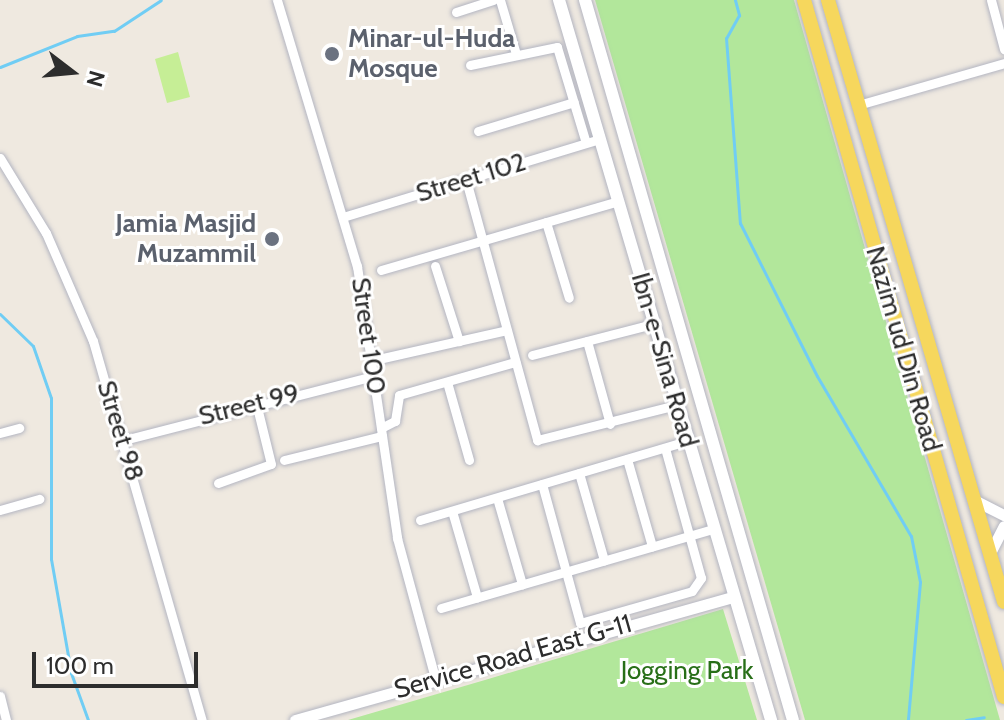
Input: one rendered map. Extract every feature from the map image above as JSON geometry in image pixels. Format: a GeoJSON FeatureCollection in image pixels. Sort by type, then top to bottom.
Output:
{"type":"FeatureCollection","features":[{"type":"Feature","properties":{"kind":"main road","name":"Ibn-e-Sina Road"},"geometry":{"type":"LineString","coordinates":[[559,0],[732,597],[771,720]]}},
{"type":"Feature","properties":{"kind":"main road","name":"Ibn-e-Sina Road"},"geometry":{"type":"LineString","coordinates":[[585,0],[793,720]]}},
{"type":"Feature","properties":{"kind":"main road","name":"Nazim ud Din Road"},"geometry":{"type":"LineString","coordinates":[[804,0],[1004,697]]}},
{"type":"Feature","properties":{"kind":"main road","name":"Nazim ud Din Road"},"geometry":{"type":"LineString","coordinates":[[828,0],[1004,602]]}},
{"type":"Feature","properties":{"kind":"main road"},"geometry":{"type":"LineString","coordinates":[[922,413],[946,405]]}},
{"type":"Feature","properties":{"kind":"main road"},"geometry":{"type":"LineString","coordinates":[[727,577],[750,570]]}},
{"type":"Feature","properties":{"kind":"main road"},"geometry":{"type":"LineString","coordinates":[[764,697],[785,689]]}},
{"type":"Feature","properties":{"kind":"street","name":"Street 100"},"geometry":{"type":"LineString","coordinates":[[277,0],[343,217],[374,360],[397,538],[435,678]]}},
{"type":"Feature","properties":{"kind":"street"},"geometry":{"type":"LineString","coordinates":[[456,12],[493,0]]}},
{"type":"Feature","properties":{"kind":"street"},"geometry":{"type":"LineString","coordinates":[[500,0],[516,54]]}},
{"type":"Feature","properties":{"kind":"street"},"geometry":{"type":"LineString","coordinates":[[991,0],[1004,49]]}},
{"type":"Feature","properties":{"kind":"street"},"geometry":{"type":"LineString","coordinates":[[470,65],[557,47],[586,143]]}},
{"type":"Feature","properties":{"kind":"street"},"geometry":{"type":"LineString","coordinates":[[858,105],[1004,63]]}},
{"type":"Feature","properties":{"kind":"street"},"geometry":{"type":"LineString","coordinates":[[478,131],[574,102]]}},
{"type":"Feature","properties":{"kind":"street","name":"Street 102"},"geometry":{"type":"LineString","coordinates":[[343,217],[600,139]]}},
{"type":"Feature","properties":{"kind":"street","name":"Street 98"},"geometry":{"type":"LineString","coordinates":[[0,158],[68,276],[124,440],[202,720]]}},
{"type":"Feature","properties":{"kind":"street"},"geometry":{"type":"LineString","coordinates":[[466,180],[537,440],[676,405]]}},
{"type":"Feature","properties":{"kind":"street"},"geometry":{"type":"LineString","coordinates":[[381,270],[618,201]]}},
{"type":"Feature","properties":{"kind":"street"},"geometry":{"type":"LineString","coordinates":[[546,222],[569,298]]}},
{"type":"Feature","properties":{"kind":"street"},"geometry":{"type":"LineString","coordinates":[[435,266],[459,341]]}},
{"type":"Feature","properties":{"kind":"street"},"geometry":{"type":"LineString","coordinates":[[532,355],[653,324]]}},
{"type":"Feature","properties":{"kind":"street"},"geometry":{"type":"LineString","coordinates":[[374,360],[507,330]]}},
{"type":"Feature","properties":{"kind":"street"},"geometry":{"type":"LineString","coordinates":[[587,341],[610,424]]}},
{"type":"Feature","properties":{"kind":"street"},"geometry":{"type":"LineString","coordinates":[[284,460],[381,432],[395,421],[397,396],[515,362]]}},
{"type":"Feature","properties":{"kind":"street","name":"Street 99"},"geometry":{"type":"LineString","coordinates":[[124,440],[256,403],[374,376]]}},
{"type":"Feature","properties":{"kind":"street"},"geometry":{"type":"LineString","coordinates":[[447,382],[469,460]]}},
{"type":"Feature","properties":{"kind":"street"},"geometry":{"type":"LineString","coordinates":[[218,483],[271,464],[256,403]]}},
{"type":"Feature","properties":{"kind":"street"},"geometry":{"type":"LineString","coordinates":[[0,433],[19,428]]}},
{"type":"Feature","properties":{"kind":"street"},"geometry":{"type":"LineString","coordinates":[[420,520],[687,441]]}},
{"type":"Feature","properties":{"kind":"street"},"geometry":{"type":"LineString","coordinates":[[542,484],[580,623],[678,595],[700,582],[665,448]]}},
{"type":"Feature","properties":{"kind":"street"},"geometry":{"type":"LineString","coordinates":[[627,459],[652,546]]}},
{"type":"Feature","properties":{"kind":"street"},"geometry":{"type":"LineString","coordinates":[[579,473],[604,560]]}},
{"type":"Feature","properties":{"kind":"street"},"geometry":{"type":"LineString","coordinates":[[497,498],[522,584]]}},
{"type":"Feature","properties":{"kind":"street"},"geometry":{"type":"LineString","coordinates":[[0,510],[39,499]]}},
{"type":"Feature","properties":{"kind":"street"},"geometry":{"type":"LineString","coordinates":[[974,500],[1004,515]]}},
{"type":"Feature","properties":{"kind":"street"},"geometry":{"type":"LineString","coordinates":[[452,511],[477,597]]}},
{"type":"Feature","properties":{"kind":"street"},"geometry":{"type":"LineString","coordinates":[[990,553],[1004,526]]}},
{"type":"Feature","properties":{"kind":"street"},"geometry":{"type":"LineString","coordinates":[[441,608],[713,529]]}},
{"type":"Feature","properties":{"kind":"street","name":"Service Road East G-11"},"geometry":{"type":"LineString","coordinates":[[295,720],[435,678],[732,597]]}},
{"type":"Feature","properties":{"kind":"street"},"geometry":{"type":"LineString","coordinates":[[0,696],[6,720]]}},
{"type":"Feature","properties":{"kind":"green space"},"geometry":{"type":"Polygon","coordinates":[[[595,0],[794,0],[1000,720],[805,720],[595,0]]]}},
{"type":"Feature","properties":{"kind":"green space"},"geometry":{"type":"Polygon","coordinates":[[[178,52],[190,97],[167,103],[155,59],[178,52]]]}},
{"type":"Feature","properties":{"kind":"green space","name":"Jogging Park"},"geometry":{"type":"Polygon","coordinates":[[[723,609],[757,720],[348,720],[485,680],[723,609]]]}},
{"type":"Feature","properties":{"kind":"waterway"},"geometry":{"type":"LineString","coordinates":[[0,67],[77,36],[114,31],[161,0]]}},
{"type":"Feature","properties":{"kind":"waterway"},"geometry":{"type":"LineString","coordinates":[[735,0],[739,15],[726,38],[740,223],[817,376],[911,536],[920,582],[908,720]]}},
{"type":"Feature","properties":{"kind":"waterway"},"geometry":{"type":"LineString","coordinates":[[0,314],[33,346],[51,398],[51,559],[71,673],[88,720]]}},
{"type":"Feature","properties":{"kind":"waterway"},"geometry":{"type":"LineString","coordinates":[[966,720],[984,717]]}},
{"type":"Feature","properties":{"kind":"place","name":"Minar-ul-Huda Mosque"},"geometry":{"type":"Point","coordinates":[332,54]}},
{"type":"Feature","properties":{"kind":"place","name":"Jamia Masjid Muzammil"},"geometry":{"type":"Point","coordinates":[272,239]}}]}
